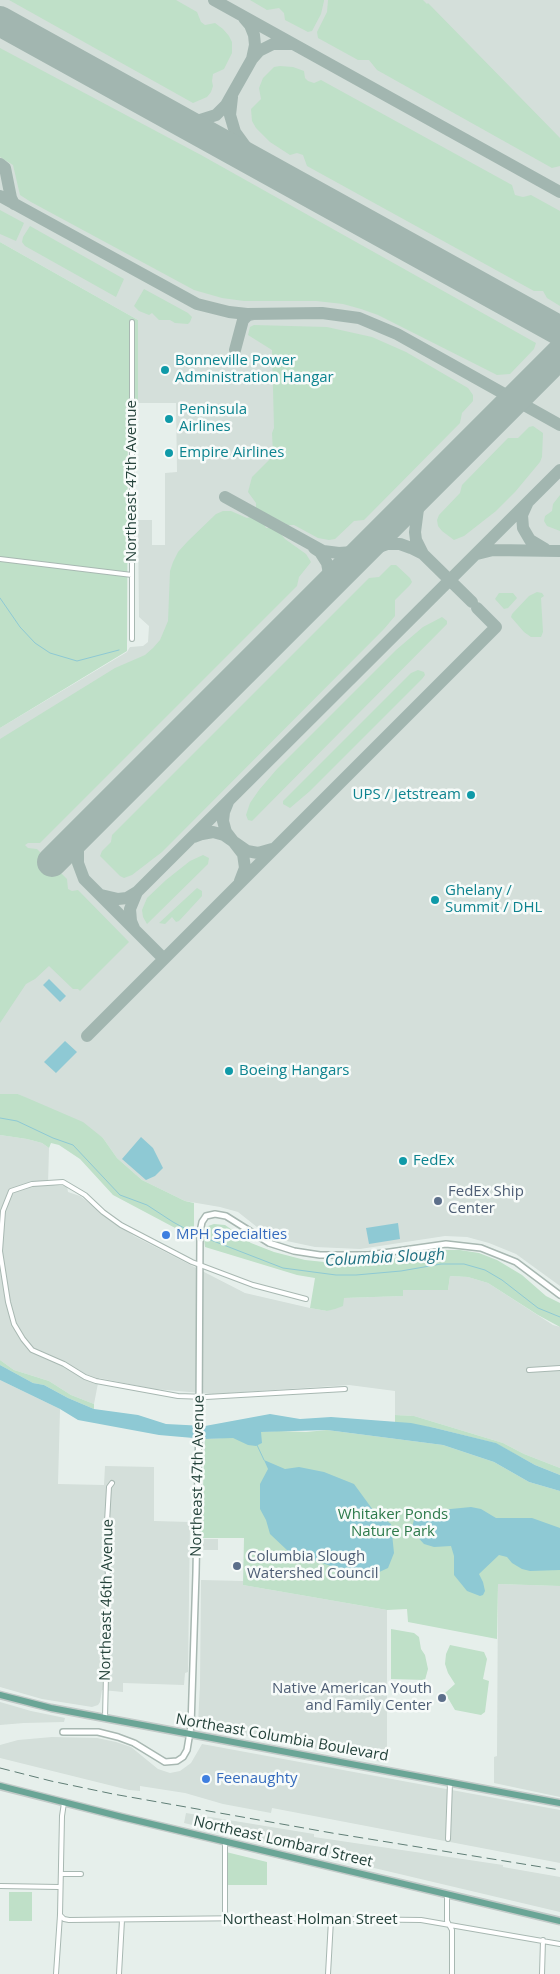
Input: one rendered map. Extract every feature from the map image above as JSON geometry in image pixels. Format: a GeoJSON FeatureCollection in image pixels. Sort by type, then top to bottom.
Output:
{"type":"FeatureCollection","features":[{"type":"Feature","properties":{"kind":"main road","name":"Northeast Columbia Boulevard"},"geometry":{"type":"LineString","coordinates":[[0,1695],[39,1706],[560,1803]]}},
{"type":"Feature","properties":{"kind":"main road","name":"Northeast Lombard Street"},"geometry":{"type":"LineString","coordinates":[[0,1786],[225,1842],[560,1921]]}},
{"type":"Feature","properties":{"kind":"street","name":"Northeast 47th Avenue"},"geometry":{"type":"LineString","coordinates":[[132,322],[132,640]]}},
{"type":"Feature","properties":{"kind":"street"},"geometry":{"type":"LineString","coordinates":[[0,559],[132,575]]}},
{"type":"Feature","properties":{"kind":"street"},"geometry":{"type":"LineString","coordinates":[[306,1299],[253,1285],[200,1266],[121,1225],[103,1212],[85,1195],[63,1182],[32,1184],[11,1192],[3,1210],[0,1251],[8,1302],[14,1324],[32,1350],[96,1381],[150,1391],[200,1397],[345,1389]]}},
{"type":"Feature","properties":{"kind":"street","name":"Northeast 47th Avenue"},"geometry":{"type":"LineString","coordinates":[[63,1732],[98,1732],[118,1737],[141,1747],[158,1760],[167,1763],[176,1761],[185,1755],[190,1734],[193,1671],[200,1421],[200,1232],[204,1219],[212,1214],[223,1215],[269,1243],[294,1251],[320,1255],[370,1255],[446,1244],[481,1248],[516,1262],[560,1295]]}},
{"type":"Feature","properties":{"kind":"street"},"geometry":{"type":"LineString","coordinates":[[529,1370],[560,1368]]}},
{"type":"Feature","properties":{"kind":"street","name":"Northeast 46th Avenue"},"geometry":{"type":"LineString","coordinates":[[105,1718],[108,1587],[107,1522],[109,1487],[112,1482]]}},
{"type":"Feature","properties":{"kind":"street"},"geometry":{"type":"LineString","coordinates":[[448,1839],[450,1782]]}},
{"type":"Feature","properties":{"kind":"street"},"geometry":{"type":"LineString","coordinates":[[56,1974],[64,1803]]}},
{"type":"Feature","properties":{"kind":"street"},"geometry":{"type":"LineString","coordinates":[[225,1842],[225,1918]]}},
{"type":"Feature","properties":{"kind":"street"},"geometry":{"type":"LineString","coordinates":[[60,1874],[81,1874]]}},
{"type":"Feature","properties":{"kind":"street"},"geometry":{"type":"LineString","coordinates":[[0,1886],[59,1887]]}},
{"type":"Feature","properties":{"kind":"street"},"geometry":{"type":"LineString","coordinates":[[447,1894],[447,1918],[452,1930],[452,1974]]}},
{"type":"Feature","properties":{"kind":"street","name":"Northeast Holman Street"},"geometry":{"type":"LineString","coordinates":[[60,1914],[64,1919],[70,1920],[225,1918],[421,1920],[560,1944]]}},
{"type":"Feature","properties":{"kind":"street"},"geometry":{"type":"LineString","coordinates":[[119,1974],[122,1920]]}},
{"type":"Feature","properties":{"kind":"street"},"geometry":{"type":"LineString","coordinates":[[328,1974],[331,1920]]}},
{"type":"Feature","properties":{"kind":"street"},"geometry":{"type":"LineString","coordinates":[[542,1974],[543,1940]]}},
{"type":"Feature","properties":{"kind":"shaded area"},"geometry":{"type":"Polygon","coordinates":[[[0,0],[560,0],[560,1286],[516,1254],[489,1243],[467,1237],[445,1236],[360,1249],[315,1247],[282,1240],[262,1231],[238,1212],[185,1201],[142,1180],[117,1158],[103,1138],[18,1094],[0,1094],[0,728],[127,652],[130,647],[143,646],[148,642],[149,626],[139,617],[138,520],[152,520],[152,545],[165,545],[165,473],[177,472],[176,403],[138,403],[138,320],[0,242],[0,0]]]}},
{"type":"Feature","properties":{"kind":"shaded area"},"geometry":{"type":"Polygon","coordinates":[[[0,1135],[42,1143],[49,1148],[48,1185],[67,1186],[68,1192],[80,1196],[134,1236],[245,1293],[327,1311],[344,1298],[402,1296],[403,1290],[448,1290],[450,1276],[468,1277],[488,1283],[553,1325],[560,1327],[560,1468],[524,1454],[503,1443],[414,1416],[395,1415],[395,1391],[349,1385],[213,1394],[154,1389],[99,1378],[94,1404],[71,1395],[49,1381],[14,1370],[0,1360],[0,1135]]]}},
{"type":"Feature","properties":{"kind":"shaded area"},"geometry":{"type":"Polygon","coordinates":[[[0,1380],[60,1409],[58,1484],[104,1485],[105,1466],[154,1467],[154,1521],[190,1522],[188,1672],[185,1673],[184,1685],[123,1683],[123,1692],[102,1690],[100,1702],[92,1707],[42,1699],[0,1687],[0,1380]]]}},
{"type":"Feature","properties":{"kind":"shaded area"},"geometry":{"type":"Polygon","coordinates":[[[203,1539],[218,1539],[218,1550],[203,1550],[203,1539]]]}},
{"type":"Feature","properties":{"kind":"shaded area"},"geometry":{"type":"Polygon","coordinates":[[[201,1580],[243,1581],[243,1585],[387,1610],[387,1763],[200,1727],[198,1723],[201,1580]]]}},
{"type":"Feature","properties":{"kind":"shaded area"},"geometry":{"type":"Polygon","coordinates":[[[498,1584],[560,1586],[560,1797],[494,1783],[494,1757],[497,1756],[498,1584]]]}},
{"type":"Feature","properties":{"kind":"shaded area"},"geometry":{"type":"Polygon","coordinates":[[[0,1702],[65,1718],[64,1722],[0,1725],[0,1702]]]}},
{"type":"Feature","properties":{"kind":"shaded area"},"geometry":{"type":"Polygon","coordinates":[[[52,1737],[97,1738],[116,1742],[131,1747],[158,1769],[170,1773],[180,1771],[191,1763],[202,1744],[560,1810],[560,1863],[272,1808],[271,1813],[223,1804],[185,1793],[140,1786],[140,1791],[129,1790],[0,1758],[0,1745],[18,1740],[52,1737]]]}},
{"type":"Feature","properties":{"kind":"shaded area"},"geometry":{"type":"Polygon","coordinates":[[[186,1813],[314,1834],[314,1837],[503,1865],[503,1867],[560,1877],[560,1912],[184,1823],[186,1813]]]}},
{"type":"Feature","properties":{"kind":"green space"},"geometry":{"type":"Polygon","coordinates":[[[9,0],[176,0],[197,12],[201,22],[205,25],[215,23],[223,29],[232,42],[232,53],[224,69],[213,74],[211,92],[207,97],[193,103],[9,0]]]}},
{"type":"Feature","properties":{"kind":"green space"},"geometry":{"type":"Polygon","coordinates":[[[250,0],[324,1],[321,14],[312,31],[308,32],[285,20],[284,13],[279,8],[267,10],[250,0]]]}},
{"type":"Feature","properties":{"kind":"green space"},"geometry":{"type":"Polygon","coordinates":[[[328,0],[423,0],[428,3],[560,138],[560,166],[552,168],[377,70],[369,60],[358,60],[318,38],[317,32],[327,12],[328,0]]]}},
{"type":"Feature","properties":{"kind":"green space"},"geometry":{"type":"Polygon","coordinates":[[[0,48],[201,155],[536,343],[534,349],[510,374],[497,375],[378,315],[361,309],[343,304],[316,301],[244,301],[222,298],[194,290],[31,202],[20,195],[13,165],[0,157],[0,48]]]}},
{"type":"Feature","properties":{"kind":"green space"},"geometry":{"type":"Polygon","coordinates":[[[274,67],[293,67],[304,71],[305,78],[308,81],[314,83],[321,80],[512,185],[515,195],[523,197],[531,195],[560,211],[560,306],[547,298],[543,291],[534,291],[307,166],[303,155],[297,153],[290,155],[270,142],[256,128],[252,121],[251,109],[261,99],[259,88],[263,78],[274,67]]]}},
{"type":"Feature","properties":{"kind":"green space"},"geometry":{"type":"Polygon","coordinates":[[[0,210],[24,223],[16,241],[0,234],[0,210]]]}},
{"type":"Feature","properties":{"kind":"green space"},"geometry":{"type":"Polygon","coordinates":[[[30,226],[124,279],[116,297],[25,246],[22,242],[23,237],[30,226]]]}},
{"type":"Feature","properties":{"kind":"green space"},"geometry":{"type":"Polygon","coordinates":[[[0,242],[138,320],[138,403],[128,403],[127,651],[0,728],[0,242]]]}},
{"type":"Feature","properties":{"kind":"green space"},"geometry":{"type":"Polygon","coordinates":[[[144,289],[188,313],[192,317],[190,322],[188,324],[175,323],[170,320],[159,320],[152,313],[149,315],[139,311],[134,306],[144,289]]]}},
{"type":"Feature","properties":{"kind":"green space"},"geometry":{"type":"Polygon","coordinates":[[[254,325],[327,327],[372,337],[406,352],[468,388],[473,395],[473,401],[462,413],[460,423],[364,520],[354,521],[335,539],[318,538],[256,508],[256,503],[248,492],[252,477],[271,458],[274,428],[272,350],[248,335],[250,327],[254,325]]]}},
{"type":"Feature","properties":{"kind":"green space"},"geometry":{"type":"Polygon","coordinates":[[[533,426],[543,433],[542,457],[515,492],[496,511],[464,536],[454,540],[442,531],[438,526],[437,520],[439,515],[460,493],[462,485],[508,438],[518,438],[529,427],[533,426]]]}},
{"type":"Feature","properties":{"kind":"green space"},"geometry":{"type":"Polygon","coordinates":[[[560,495],[560,531],[547,526],[544,521],[545,516],[552,511],[553,504],[560,495]]]}},
{"type":"Feature","properties":{"kind":"green space"},"geometry":{"type":"Polygon","coordinates":[[[223,511],[231,511],[247,518],[250,517],[264,524],[266,528],[279,532],[285,539],[306,554],[311,562],[299,577],[297,586],[40,843],[28,843],[25,845],[28,848],[37,849],[67,879],[68,889],[72,891],[78,890],[129,942],[80,991],[73,989],[49,966],[35,979],[26,984],[0,1023],[0,739],[115,668],[145,655],[153,648],[160,640],[168,621],[170,571],[178,552],[216,514],[223,511]]]}},
{"type":"Feature","properties":{"kind":"green space"},"geometry":{"type":"Polygon","coordinates":[[[391,565],[396,565],[412,582],[395,600],[395,616],[384,629],[162,852],[132,875],[124,878],[120,876],[100,856],[102,851],[111,842],[112,835],[369,578],[379,577],[391,565]]]}},
{"type":"Feature","properties":{"kind":"green space"},"geometry":{"type":"Polygon","coordinates":[[[537,592],[542,593],[544,596],[541,598],[543,632],[541,637],[531,637],[511,617],[529,596],[537,592]]]}},
{"type":"Feature","properties":{"kind":"green space"},"geometry":{"type":"Polygon","coordinates":[[[499,593],[513,593],[517,598],[508,608],[504,609],[495,599],[499,593]]]}},
{"type":"Feature","properties":{"kind":"green space"},"geometry":{"type":"Polygon","coordinates":[[[442,617],[447,621],[447,624],[252,821],[248,820],[246,815],[250,803],[277,769],[396,650],[423,627],[442,617]]]}},
{"type":"Feature","properties":{"kind":"green space"},"geometry":{"type":"Polygon","coordinates":[[[418,670],[424,672],[425,675],[422,679],[310,791],[290,808],[283,804],[283,801],[411,673],[418,670]]]}},
{"type":"Feature","properties":{"kind":"green space"},"geometry":{"type":"Polygon","coordinates":[[[203,855],[209,858],[208,864],[147,924],[142,910],[147,898],[190,861],[203,855]]]}},
{"type":"Feature","properties":{"kind":"green space"},"geometry":{"type":"Polygon","coordinates":[[[197,888],[202,891],[202,896],[179,921],[176,922],[172,917],[165,924],[159,923],[197,888]]]}},
{"type":"Feature","properties":{"kind":"green space"},"geometry":{"type":"Polygon","coordinates":[[[0,1094],[18,1094],[83,1122],[103,1138],[117,1158],[142,1180],[185,1201],[194,1203],[194,1238],[113,1195],[80,1159],[59,1145],[51,1143],[49,1148],[42,1143],[27,1139],[0,1135],[0,1094]]]}},
{"type":"Feature","properties":{"kind":"green space"},"geometry":{"type":"Polygon","coordinates":[[[214,1224],[225,1225],[251,1243],[274,1252],[305,1260],[353,1265],[443,1250],[479,1253],[497,1260],[522,1275],[546,1296],[560,1303],[560,1327],[488,1283],[468,1277],[450,1276],[448,1290],[403,1290],[403,1296],[344,1298],[343,1306],[327,1311],[310,1308],[315,1278],[297,1275],[205,1247],[203,1231],[205,1227],[214,1224]]]}},
{"type":"Feature","properties":{"kind":"green space"},"geometry":{"type":"Polygon","coordinates":[[[0,1360],[14,1370],[49,1381],[71,1395],[94,1404],[94,1409],[44,1385],[33,1383],[0,1365],[0,1360]]]}},
{"type":"Feature","properties":{"kind":"green space"},"geometry":{"type":"Polygon","coordinates":[[[395,1415],[414,1416],[503,1443],[524,1454],[560,1468],[560,1475],[535,1465],[495,1443],[435,1428],[395,1422],[395,1415]]]}},
{"type":"Feature","properties":{"kind":"green space","name":"Whitaker Ponds Nature Park"},"geometry":{"type":"Polygon","coordinates":[[[327,1430],[443,1445],[494,1462],[529,1482],[560,1491],[560,1586],[498,1584],[497,1639],[408,1622],[407,1609],[387,1610],[243,1585],[244,1538],[201,1538],[205,1439],[244,1437],[260,1432],[327,1430]]]}},
{"type":"Feature","properties":{"kind":"green space"},"geometry":{"type":"Polygon","coordinates":[[[391,1629],[414,1633],[419,1637],[428,1669],[425,1680],[391,1679],[391,1629]]]}},
{"type":"Feature","properties":{"kind":"green space"},"geometry":{"type":"Polygon","coordinates":[[[450,1645],[484,1652],[487,1659],[483,1679],[489,1681],[485,1712],[481,1715],[455,1710],[445,1693],[455,1684],[445,1664],[446,1654],[450,1645]]]}},
{"type":"Feature","properties":{"kind":"green space"},"geometry":{"type":"Polygon","coordinates":[[[226,1852],[267,1862],[267,1885],[227,1885],[226,1852]]]}},
{"type":"Feature","properties":{"kind":"green space"},"geometry":{"type":"Polygon","coordinates":[[[9,1892],[32,1892],[32,1921],[9,1921],[9,1892]]]}},
{"type":"Feature","properties":{"kind":"water"},"geometry":{"type":"Polygon","coordinates":[[[49,979],[66,996],[60,1002],[43,985],[49,979]]]}},
{"type":"Feature","properties":{"kind":"water"},"geometry":{"type":"Polygon","coordinates":[[[65,1041],[77,1052],[56,1073],[44,1062],[65,1041]]]}},
{"type":"Feature","properties":{"kind":"water"},"geometry":{"type":"Polygon","coordinates":[[[141,1137],[153,1148],[163,1168],[155,1176],[146,1180],[122,1159],[141,1137]]]}},
{"type":"Feature","properties":{"kind":"water"},"geometry":{"type":"Polygon","coordinates":[[[398,1223],[400,1239],[369,1244],[366,1228],[398,1223]]]}},
{"type":"Feature","properties":{"kind":"water"},"geometry":{"type":"Polygon","coordinates":[[[0,1365],[33,1383],[44,1385],[94,1409],[138,1415],[166,1424],[205,1426],[270,1414],[300,1419],[331,1417],[411,1423],[435,1428],[496,1443],[535,1465],[560,1475],[560,1491],[529,1482],[494,1462],[443,1445],[327,1430],[261,1432],[262,1443],[256,1446],[248,1445],[233,1438],[205,1439],[159,1435],[78,1420],[60,1409],[0,1380],[0,1365]]]}},
{"type":"Feature","properties":{"kind":"water"},"geometry":{"type":"Polygon","coordinates":[[[264,1460],[285,1469],[299,1467],[324,1472],[354,1484],[373,1510],[391,1524],[394,1553],[388,1568],[375,1574],[348,1572],[288,1551],[270,1534],[260,1509],[260,1484],[268,1469],[264,1460]]]}},
{"type":"Feature","properties":{"kind":"water"},"geometry":{"type":"Polygon","coordinates":[[[471,1507],[481,1509],[496,1518],[532,1518],[560,1528],[560,1570],[530,1571],[512,1563],[507,1557],[499,1555],[479,1574],[485,1591],[483,1595],[480,1596],[467,1591],[454,1575],[454,1556],[451,1546],[434,1547],[424,1544],[413,1532],[412,1527],[414,1520],[430,1511],[471,1507]]]}},
{"type":"Feature","properties":{"kind":"waterway"},"geometry":{"type":"LineString","coordinates":[[0,598],[20,627],[35,643],[50,653],[77,661],[119,650]]}},
{"type":"Feature","properties":{"kind":"waterway","name":"Columbia Slough"},"geometry":{"type":"LineString","coordinates":[[0,1118],[17,1121],[73,1145],[120,1195],[147,1205],[199,1236]]}},
{"type":"Feature","properties":{"kind":"waterway","name":"Columbia Slough"},"geometry":{"type":"LineString","coordinates":[[203,1237],[283,1268],[336,1275],[401,1271],[441,1264],[464,1264],[485,1270],[502,1280],[538,1308],[560,1317]]}},
{"type":"Feature","properties":{"kind":"waterway"},"geometry":{"type":"LineString","coordinates":[[257,1445],[264,1460]]}},
{"type":"Feature","properties":{"kind":"taxiway"},"geometry":{"type":"LineString","coordinates":[[214,0],[560,192]]}},
{"type":"Feature","properties":{"kind":"taxiway"},"geometry":{"type":"LineString","coordinates":[[244,18],[250,25],[254,35],[255,45],[252,59]]}},
{"type":"Feature","properties":{"kind":"taxiway"},"geometry":{"type":"LineString","coordinates":[[173,117],[197,121],[216,115],[226,105],[252,59],[259,51],[273,44],[291,44]]}},
{"type":"Feature","properties":{"kind":"taxiway"},"geometry":{"type":"LineString","coordinates":[[232,97],[230,115],[235,132],[251,154],[271,171]]}},
{"type":"Feature","properties":{"kind":"taxiway"},"geometry":{"type":"LineString","coordinates":[[0,164],[5,168],[14,204]]}},
{"type":"Feature","properties":{"kind":"taxiway"},"geometry":{"type":"LineString","coordinates":[[0,196],[197,304],[229,312],[247,314],[322,313],[359,318],[397,334],[560,425]]}},
{"type":"Feature","properties":{"kind":"taxiway"},"geometry":{"type":"LineString","coordinates":[[235,350],[243,320],[248,315],[253,314]]}},
{"type":"Feature","properties":{"kind":"taxiway"},"geometry":{"type":"LineString","coordinates":[[423,554],[416,540],[415,532],[418,509],[429,489],[460,455]]}},
{"type":"Feature","properties":{"kind":"taxiway"},"geometry":{"type":"LineString","coordinates":[[101,895],[118,899],[127,898],[137,892],[560,470]]}},
{"type":"Feature","properties":{"kind":"taxiway"},"geometry":{"type":"LineString","coordinates":[[225,497],[323,551],[353,552],[371,543]]}},
{"type":"Feature","properties":{"kind":"taxiway"},"geometry":{"type":"LineString","coordinates":[[527,504],[522,515],[523,528],[530,540],[545,549]]}},
{"type":"Feature","properties":{"kind":"taxiway"},"geometry":{"type":"LineString","coordinates":[[365,552],[387,544],[400,544],[411,548],[423,554],[472,602]]}},
{"type":"Feature","properties":{"kind":"taxiway"},"geometry":{"type":"LineString","coordinates":[[314,548],[320,552],[327,563],[329,574],[324,590]]}},
{"type":"Feature","properties":{"kind":"taxiway"},"geometry":{"type":"LineString","coordinates":[[477,554],[493,550],[560,551]]}},
{"type":"Feature","properties":{"kind":"taxiway"},"geometry":{"type":"LineString","coordinates":[[81,833],[78,844],[78,863],[84,879],[164,959],[496,627],[477,608]]}},
{"type":"Feature","properties":{"kind":"taxiway"},"geometry":{"type":"LineString","coordinates":[[228,802],[223,821],[226,832],[243,854],[245,868],[240,881]]}},
{"type":"Feature","properties":{"kind":"taxiway"},"geometry":{"type":"LineString","coordinates":[[194,837],[213,832],[224,835],[247,851],[258,853],[272,849]]}},
{"type":"Feature","properties":{"kind":"taxiway"},"geometry":{"type":"LineString","coordinates":[[134,928],[130,909],[137,892]]}},
{"type":"Feature","properties":{"kind":"taxiway"},"geometry":{"type":"LineString","coordinates":[[87,1036],[164,959]]}},
{"type":"Feature","properties":{"kind":"runway"},"geometry":{"type":"LineString","coordinates":[[0,21],[560,331]]}},
{"type":"Feature","properties":{"kind":"runway"},"geometry":{"type":"LineString","coordinates":[[52,862],[560,354]]}},
{"type":"Feature","properties":{"kind":"railway"},"geometry":{"type":"LineString","coordinates":[[0,1768],[113,1794],[332,1833],[560,1870]]}},
{"type":"Feature","properties":{"kind":"place","name":"Bonneville Power Administration Hangar"},"geometry":{"type":"Point","coordinates":[165,370]}},
{"type":"Feature","properties":{"kind":"place","name":"Peninsula Airlines"},"geometry":{"type":"Point","coordinates":[169,419]}},
{"type":"Feature","properties":{"kind":"place","name":"Empire Airlines"},"geometry":{"type":"Point","coordinates":[169,453]}},
{"type":"Feature","properties":{"kind":"place","name":"UPS / Jetstream"},"geometry":{"type":"Point","coordinates":[471,795]}},
{"type":"Feature","properties":{"kind":"place","name":"Ghelany / Summit / DHL"},"geometry":{"type":"Point","coordinates":[435,900]}},
{"type":"Feature","properties":{"kind":"place","name":"Boeing Hangars"},"geometry":{"type":"Point","coordinates":[229,1071]}},
{"type":"Feature","properties":{"kind":"place","name":"FedEx"},"geometry":{"type":"Point","coordinates":[403,1161]}},
{"type":"Feature","properties":{"kind":"place","name":"FedEx Ship Center"},"geometry":{"type":"Point","coordinates":[438,1201]}},
{"type":"Feature","properties":{"kind":"place","name":"MPH Specialties"},"geometry":{"type":"Point","coordinates":[166,1235]}},
{"type":"Feature","properties":{"kind":"place","name":"Columbia Slough Watershed Council"},"geometry":{"type":"Point","coordinates":[237,1566]}},
{"type":"Feature","properties":{"kind":"place","name":"Native American Youth and Family Center"},"geometry":{"type":"Point","coordinates":[442,1698]}},
{"type":"Feature","properties":{"kind":"place","name":"Feenaughty"},"geometry":{"type":"Point","coordinates":[206,1779]}}]}
